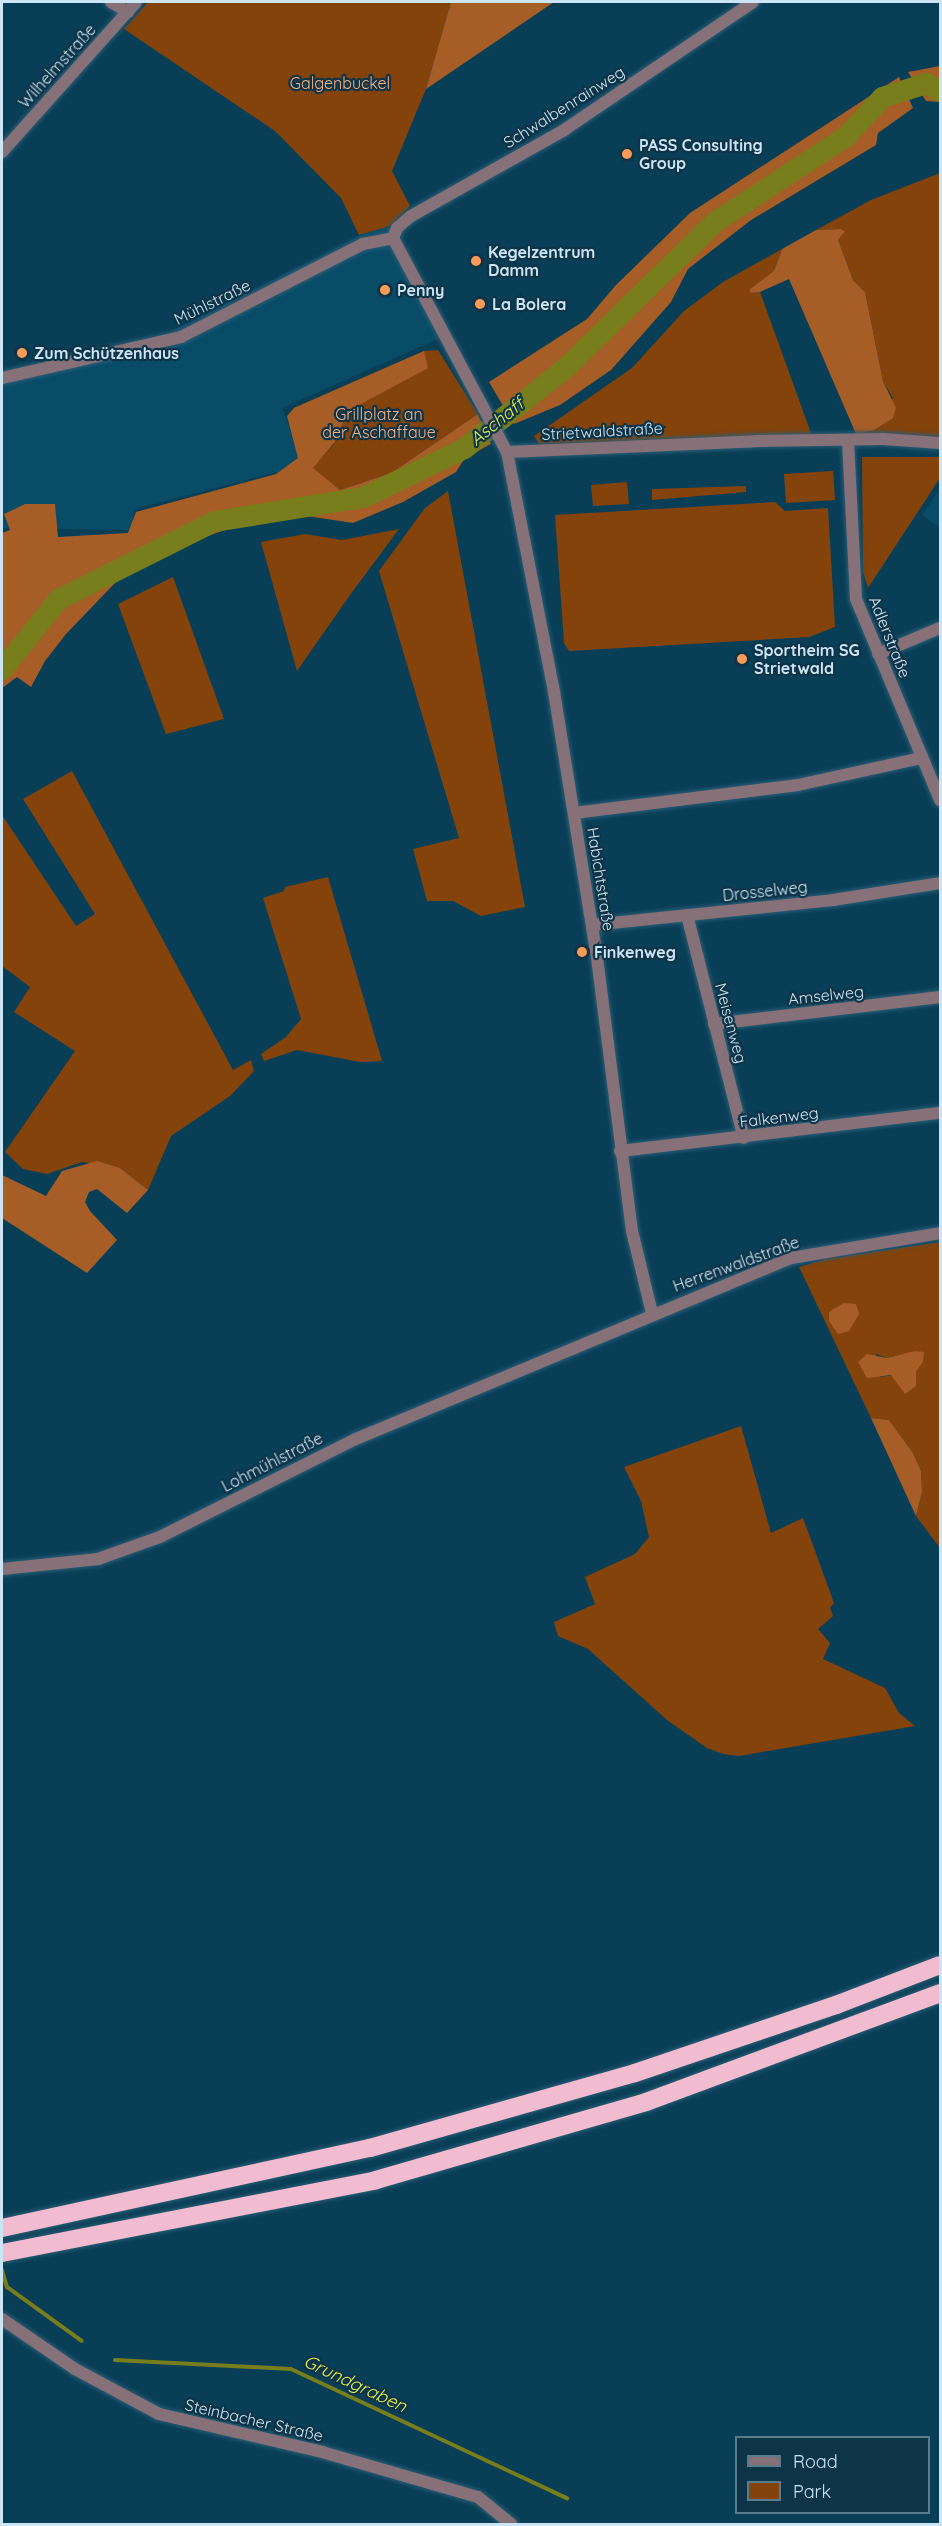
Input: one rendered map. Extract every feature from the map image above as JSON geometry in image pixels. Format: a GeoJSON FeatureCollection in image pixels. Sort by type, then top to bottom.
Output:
{"type":"FeatureCollection","features":[{"type":"Feature","properties":{"kind":"highway"},"geometry":{"type":"LineString","coordinates":[[2,2228],[30,2224],[370,2148],[612,2079],[837,2005],[940,1965]]}},
{"type":"Feature","properties":{"kind":"highway"},"geometry":{"type":"LineString","coordinates":[[2,2253],[376,2180],[646,2102],[940,1993]]}},
{"type":"Feature","properties":{"kind":"street"},"geometry":{"type":"LineString","coordinates":[[111,2],[128,12]]}},
{"type":"Feature","properties":{"kind":"street","name":"Wilhelmstraße"},"geometry":{"type":"LineString","coordinates":[[2,152],[136,2]]}},
{"type":"Feature","properties":{"kind":"street","name":"Schwalbenrainweg"},"geometry":{"type":"LineString","coordinates":[[393,238],[397,228],[411,216],[581,119],[753,2]]}},
{"type":"Feature","properties":{"kind":"street"},"geometry":{"type":"LineString","coordinates":[[393,238],[507,452]]}},
{"type":"Feature","properties":{"kind":"street","name":"Mühlstraße"},"geometry":{"type":"LineString","coordinates":[[2,378],[181,337],[363,244],[393,238]]}},
{"type":"Feature","properties":{"kind":"street","name":"Strietwaldstraße"},"geometry":{"type":"LineString","coordinates":[[507,452],[848,441],[940,442]]}},
{"type":"Feature","properties":{"kind":"street","name":"Adlerstraße"},"geometry":{"type":"LineString","coordinates":[[848,441],[853,581],[856,599],[922,758],[936,778],[940,800]]}},
{"type":"Feature","properties":{"kind":"street","name":"Habichtstraße"},"geometry":{"type":"LineString","coordinates":[[507,452],[574,813],[592,925],[632,1231],[652,1313]]}},
{"type":"Feature","properties":{"kind":"street"},"geometry":{"type":"LineString","coordinates":[[878,654],[940,628]]}},
{"type":"Feature","properties":{"kind":"street"},"geometry":{"type":"LineString","coordinates":[[574,813],[798,785],[922,758]]}},
{"type":"Feature","properties":{"kind":"street","name":"Drosselweg"},"geometry":{"type":"LineString","coordinates":[[592,925],[833,900],[940,883]]}},
{"type":"Feature","properties":{"kind":"street","name":"Meisenweg"},"geometry":{"type":"LineString","coordinates":[[687,915],[744,1138]]}},
{"type":"Feature","properties":{"kind":"street","name":"Amselweg"},"geometry":{"type":"LineString","coordinates":[[714,1024],[940,997]]}},
{"type":"Feature","properties":{"kind":"street","name":"Falkenweg"},"geometry":{"type":"LineString","coordinates":[[620,1151],[940,1113]]}},
{"type":"Feature","properties":{"kind":"street","name":"Herrenwaldstraße"},"geometry":{"type":"LineString","coordinates":[[551,1357],[652,1313],[792,1258],[940,1233]]}},
{"type":"Feature","properties":{"kind":"street","name":"Lohmühlstraße"},"geometry":{"type":"LineString","coordinates":[[2,1569],[98,1559],[160,1537],[356,1439],[551,1357]]}},
{"type":"Feature","properties":{"kind":"street","name":"Steinbacher Straße"},"geometry":{"type":"LineString","coordinates":[[2,2319],[75,2369],[159,2414],[322,2452],[478,2497],[511,2524]]}},
{"type":"Feature","properties":{"kind":"shaded area"},"geometry":{"type":"Polygon","coordinates":[[[451,2],[554,2],[426,89],[451,2]]]}},
{"type":"Feature","properties":{"kind":"shaded area"},"geometry":{"type":"Polygon","coordinates":[[[940,66],[940,102],[926,101],[908,72],[940,66]]]}},
{"type":"Feature","properties":{"kind":"shaded area"},"geometry":{"type":"Polygon","coordinates":[[[899,77],[913,108],[878,133],[876,145],[751,220],[688,269],[671,302],[611,370],[560,405],[514,424],[489,382],[587,319],[616,285],[690,213],[899,77]]]}},
{"type":"Feature","properties":{"kind":"shaded area"},"geometry":{"type":"Polygon","coordinates":[[[386,223],[440,338],[282,408],[304,465],[134,509],[132,530],[2,528],[2,373],[165,334],[386,223]]]}},
{"type":"Feature","properties":{"kind":"shaded area"},"geometry":{"type":"Polygon","coordinates":[[[840,229],[845,231],[838,240],[853,280],[865,292],[883,381],[896,408],[893,418],[874,430],[856,434],[789,279],[760,292],[750,293],[750,289],[774,271],[782,249],[816,230],[840,229]]]}},
{"type":"Feature","properties":{"kind":"shaded area"},"geometry":{"type":"Polygon","coordinates":[[[424,351],[428,368],[348,411],[334,443],[313,468],[340,490],[391,473],[478,414],[491,444],[465,458],[456,472],[403,502],[353,523],[307,516],[255,520],[172,548],[115,583],[66,634],[45,661],[31,687],[17,677],[2,688],[2,533],[10,530],[4,514],[25,504],[55,504],[58,537],[128,533],[136,512],[276,474],[298,458],[287,416],[294,408],[424,351]]]}},
{"type":"Feature","properties":{"kind":"shaded area"},"geometry":{"type":"Polygon","coordinates":[[[940,489],[940,528],[922,515],[940,489]]]}},
{"type":"Feature","properties":{"kind":"shaded area"},"geometry":{"type":"Polygon","coordinates":[[[97,1161],[120,1168],[148,1190],[127,1213],[97,1189],[89,1192],[85,1202],[90,1211],[117,1240],[87,1273],[2,1218],[2,1175],[46,1196],[62,1171],[97,1161]]]}},
{"type":"Feature","properties":{"kind":"shaded area"},"geometry":{"type":"Polygon","coordinates":[[[844,1303],[856,1304],[859,1314],[849,1331],[838,1334],[829,1321],[829,1312],[844,1303]]]}},
{"type":"Feature","properties":{"kind":"shaded area"},"geometry":{"type":"Polygon","coordinates":[[[915,1351],[924,1352],[923,1362],[916,1372],[916,1386],[905,1394],[891,1375],[867,1378],[858,1362],[867,1354],[887,1358],[915,1351]]]}},
{"type":"Feature","properties":{"kind":"shaded area"},"geometry":{"type":"Polygon","coordinates":[[[871,1418],[889,1420],[913,1453],[921,1471],[922,1492],[916,1516],[871,1418]]]}},
{"type":"Feature","properties":{"kind":"green space","name":"Galgenbuckel"},"geometry":{"type":"Polygon","coordinates":[[[148,2],[451,2],[426,89],[392,171],[410,206],[390,226],[359,235],[341,198],[275,131],[124,29],[148,2]]]}},
{"type":"Feature","properties":{"kind":"green space"},"geometry":{"type":"Polygon","coordinates":[[[940,173],[940,436],[856,434],[893,398],[883,381],[865,292],[853,280],[838,240],[840,229],[816,230],[871,200],[940,173]]]}},
{"type":"Feature","properties":{"kind":"green space"},"geometry":{"type":"Polygon","coordinates":[[[782,249],[774,271],[750,293],[760,292],[812,436],[539,444],[534,436],[632,368],[684,311],[723,282],[782,249]]]}},
{"type":"Feature","properties":{"kind":"green space","name":"Grillplatz an der Aschaffaue"},"geometry":{"type":"Polygon","coordinates":[[[438,350],[478,414],[391,473],[340,490],[312,468],[334,444],[294,408],[424,351],[438,350]]]}},
{"type":"Feature","properties":{"kind":"green space"},"geometry":{"type":"Polygon","coordinates":[[[862,457],[940,457],[940,478],[868,588],[863,572],[862,457]]]}},
{"type":"Feature","properties":{"kind":"green space"},"geometry":{"type":"Polygon","coordinates":[[[833,471],[835,500],[786,503],[784,474],[833,471]]]}},
{"type":"Feature","properties":{"kind":"green space"},"geometry":{"type":"Polygon","coordinates":[[[627,482],[629,504],[593,506],[591,485],[627,482]]]}},
{"type":"Feature","properties":{"kind":"green space"},"geometry":{"type":"Polygon","coordinates":[[[746,486],[746,492],[652,500],[652,489],[746,486]]]}},
{"type":"Feature","properties":{"kind":"green space"},"geometry":{"type":"Polygon","coordinates":[[[448,491],[525,907],[481,916],[453,901],[427,901],[413,849],[459,838],[379,571],[425,508],[448,491]]]}},
{"type":"Feature","properties":{"kind":"green space"},"geometry":{"type":"Polygon","coordinates":[[[775,502],[785,511],[828,508],[835,627],[809,637],[569,651],[564,643],[555,515],[775,502]]]}},
{"type":"Feature","properties":{"kind":"green space"},"geometry":{"type":"Polygon","coordinates":[[[399,529],[297,671],[261,542],[305,534],[342,540],[399,529]]]}},
{"type":"Feature","properties":{"kind":"green space"},"geometry":{"type":"Polygon","coordinates":[[[173,577],[224,719],[166,734],[118,604],[173,577]]]}},
{"type":"Feature","properties":{"kind":"green space"},"geometry":{"type":"Polygon","coordinates":[[[72,771],[233,1070],[251,1060],[254,1071],[230,1096],[171,1136],[148,1190],[120,1168],[82,1162],[47,1174],[23,1169],[5,1152],[75,1051],[14,1012],[30,987],[2,966],[2,815],[76,926],[95,914],[23,799],[72,771]]]}},
{"type":"Feature","properties":{"kind":"green space"},"geometry":{"type":"Polygon","coordinates":[[[328,877],[382,1061],[360,1062],[297,1050],[264,1061],[261,1054],[286,1037],[301,1019],[263,898],[284,891],[285,887],[328,877]]]}},
{"type":"Feature","properties":{"kind":"green space"},"geometry":{"type":"Polygon","coordinates":[[[940,1242],[940,1548],[916,1516],[922,1492],[921,1471],[913,1453],[889,1420],[871,1418],[799,1267],[826,1259],[940,1242]],[[876,1354],[880,1377],[916,1372],[923,1362],[900,1355],[887,1358],[876,1354]]]}},
{"type":"Feature","properties":{"kind":"green space"},"geometry":{"type":"Polygon","coordinates":[[[741,1426],[771,1533],[803,1518],[834,1603],[830,1608],[833,1616],[818,1629],[830,1643],[823,1659],[885,1688],[899,1713],[915,1726],[739,1756],[723,1754],[707,1748],[667,1720],[588,1649],[558,1636],[554,1622],[595,1604],[585,1577],[635,1554],[649,1537],[641,1501],[624,1467],[741,1426]]]}},
{"type":"Feature","properties":{"kind":"waterway","name":"Aschaff"},"geometry":{"type":"LineString","coordinates":[[2,669],[58,599],[214,521],[363,497],[464,448],[566,367],[714,222],[846,136],[882,97],[926,83],[940,91]]}},
{"type":"Feature","properties":{"kind":"waterway","name":"Grundgraben"},"geometry":{"type":"LineString","coordinates":[[2,2270],[7,2287],[82,2341]]}},
{"type":"Feature","properties":{"kind":"waterway","name":"Grundgraben"},"geometry":{"type":"LineString","coordinates":[[115,2360],[291,2369],[567,2498]]}},
{"type":"Feature","properties":{"kind":"place","name":"PASS Consulting Group"},"geometry":{"type":"Point","coordinates":[627,154]}},
{"type":"Feature","properties":{"kind":"place","name":"Kegelzentrum Damm"},"geometry":{"type":"Point","coordinates":[476,261]}},
{"type":"Feature","properties":{"kind":"place","name":"Penny"},"geometry":{"type":"Point","coordinates":[385,290]}},
{"type":"Feature","properties":{"kind":"place","name":"La Bolera"},"geometry":{"type":"Point","coordinates":[480,304]}},
{"type":"Feature","properties":{"kind":"place","name":"Zum Schützenhaus"},"geometry":{"type":"Point","coordinates":[22,353]}},
{"type":"Feature","properties":{"kind":"place","name":"Sportheim SG Strietwald"},"geometry":{"type":"Point","coordinates":[742,659]}},
{"type":"Feature","properties":{"kind":"place","name":"Finkenweg"},"geometry":{"type":"Point","coordinates":[582,952]}}]}
